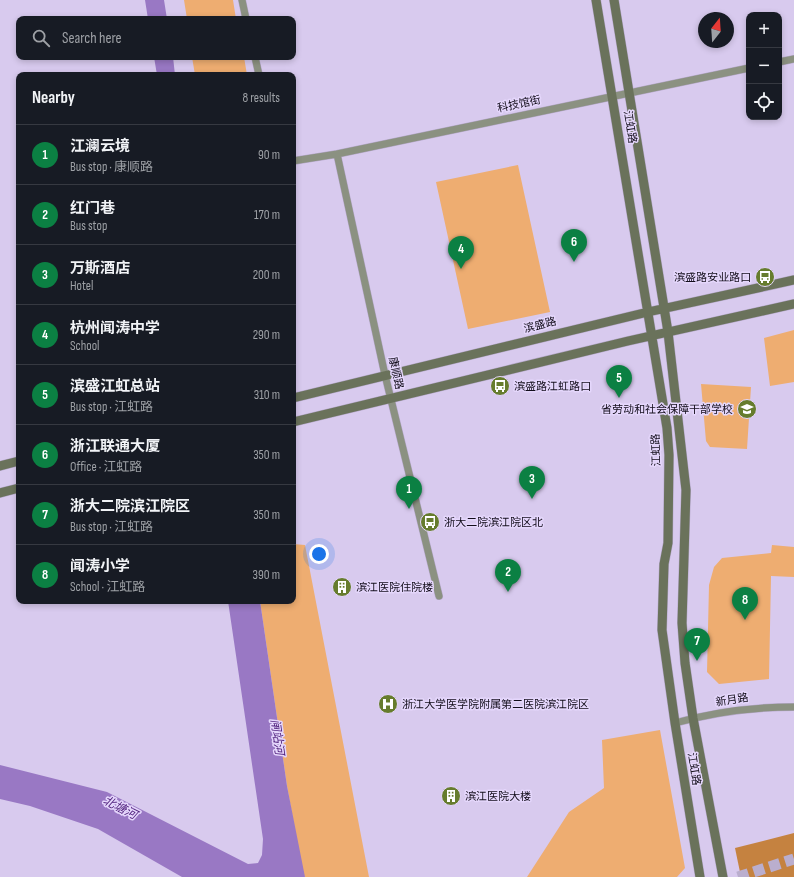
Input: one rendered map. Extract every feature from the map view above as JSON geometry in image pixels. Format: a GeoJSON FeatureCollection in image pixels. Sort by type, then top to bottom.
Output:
{"type":"FeatureCollection","features":[{"type":"Feature","properties":{"kind":"main road","name":"江虹路"},"geometry":{"type":"LineString","coordinates":[[596,0],[613,95],[651,336],[668,428],[668,543],[664,564],[662,630],[675,723],[700,877]]}},
{"type":"Feature","properties":{"kind":"main road","name":"江虹路"},"geometry":{"type":"LineString","coordinates":[[614,0],[668,332],[686,490],[682,623],[685,663],[693,718],[723,877]]}},
{"type":"Feature","properties":{"kind":"main road","name":"滨盛路"},"geometry":{"type":"LineString","coordinates":[[296,397],[664,308],[794,280]]}},
{"type":"Feature","properties":{"kind":"main road"},"geometry":{"type":"LineString","coordinates":[[296,421],[496,372],[794,304]]}},
{"type":"Feature","properties":{"kind":"main road"},"geometry":{"type":"LineString","coordinates":[[0,466],[16,462]]}},
{"type":"Feature","properties":{"kind":"main road"},"geometry":{"type":"LineString","coordinates":[[0,493],[16,489]]}},
{"type":"Feature","properties":{"kind":"street"},"geometry":{"type":"LineString","coordinates":[[242,0],[245,16]]}},
{"type":"Feature","properties":{"kind":"street"},"geometry":{"type":"LineString","coordinates":[[782,61],[794,59]]}},
{"type":"Feature","properties":{"kind":"street"},"geometry":{"type":"LineString","coordinates":[[256,60],[258,72]]}},
{"type":"Feature","properties":{"kind":"street","name":"科技馆街"},"geometry":{"type":"LineString","coordinates":[[296,161],[337,154],[613,95],[746,69]]}},
{"type":"Feature","properties":{"kind":"street","name":"康顺路"},"geometry":{"type":"LineString","coordinates":[[337,154],[385,375],[439,596]]}},
{"type":"Feature","properties":{"kind":"street","name":"新月路"},"geometry":{"type":"LineString","coordinates":[[675,723],[693,718],[754,707],[794,707]]}},
{"type":"Feature","properties":{"kind":"shaded area"},"geometry":{"type":"Polygon","coordinates":[[[184,0],[233,0],[236,16],[187,16],[184,0]]]}},
{"type":"Feature","properties":{"kind":"shaded area"},"geometry":{"type":"Polygon","coordinates":[[[192,60],[244,60],[246,72],[194,72],[192,60]]]}},
{"type":"Feature","properties":{"kind":"shaded area"},"geometry":{"type":"Polygon","coordinates":[[[518,165],[550,312],[468,329],[436,182],[518,165]]]}},
{"type":"Feature","properties":{"kind":"shaded area"},"geometry":{"type":"Polygon","coordinates":[[[794,330],[794,382],[770,386],[764,338],[794,330]]]}},
{"type":"Feature","properties":{"kind":"shaded area"},"geometry":{"type":"Polygon","coordinates":[[[701,384],[751,387],[747,449],[710,447],[706,441],[701,384]]]}},
{"type":"Feature","properties":{"kind":"shaded area"},"geometry":{"type":"Polygon","coordinates":[[[296,544],[305,545],[369,877],[305,877],[303,874],[287,786],[260,604],[296,604],[296,544]]]}},
{"type":"Feature","properties":{"kind":"shaded area"},"geometry":{"type":"Polygon","coordinates":[[[772,545],[794,547],[794,577],[771,576],[769,679],[719,684],[707,672],[709,585],[714,567],[722,558],[771,553],[772,545]]]}},
{"type":"Feature","properties":{"kind":"shaded area"},"geometry":{"type":"Polygon","coordinates":[[[660,730],[685,868],[677,877],[527,877],[569,812],[604,788],[602,740],[660,730]]]}},
{"type":"Feature","properties":{"kind":"shaded area"},"geometry":{"type":"Polygon","coordinates":[[[794,833],[794,877],[741,877],[735,848],[794,833]]]}},
{"type":"Feature","properties":{"kind":"water"},"geometry":{"type":"Polygon","coordinates":[[[145,0],[164,0],[167,16],[148,16],[145,0]]]}},
{"type":"Feature","properties":{"kind":"water"},"geometry":{"type":"Polygon","coordinates":[[[154,60],[173,60],[175,72],[156,72],[154,60]]]}},
{"type":"Feature","properties":{"kind":"water"},"geometry":{"type":"Polygon","coordinates":[[[228,604],[260,604],[287,786],[305,877],[182,877],[98,829],[30,806],[0,799],[0,765],[107,792],[248,864],[258,863],[262,855],[263,839],[228,604]]]}},
{"type":"Feature","properties":{"kind":"tunnel"},"geometry":{"type":"LineString","coordinates":[[738,877],[794,859]]}},
{"type":"Feature","properties":{"kind":"place","name":"浙江联通大厦"},"geometry":{"type":"Point","coordinates":[574,262]}},
{"type":"Feature","properties":{"kind":"place","name":"杭州闻涛中学"},"geometry":{"type":"Point","coordinates":[461,269]}},
{"type":"Feature","properties":{"kind":"place","name":"滨盛路安业路口"},"geometry":{"type":"Point","coordinates":[765,277]}},
{"type":"Feature","properties":{"kind":"place","name":"滨盛路江虹路口"},"geometry":{"type":"Point","coordinates":[500,386]}},
{"type":"Feature","properties":{"kind":"place","name":"滨盛江虹总站"},"geometry":{"type":"Point","coordinates":[619,398]}},
{"type":"Feature","properties":{"kind":"place","name":"省劳动和社会保障干部学校"},"geometry":{"type":"Point","coordinates":[747,409]}},
{"type":"Feature","properties":{"kind":"place","name":"万斯酒店"},"geometry":{"type":"Point","coordinates":[532,499]}},
{"type":"Feature","properties":{"kind":"place","name":"江澜云境"},"geometry":{"type":"Point","coordinates":[409,509]}},
{"type":"Feature","properties":{"kind":"place","name":"浙大二院滨江院区北"},"geometry":{"type":"Point","coordinates":[430,522]}},
{"type":"Feature","properties":{"kind":"place","name":"滨江医院住院楼"},"geometry":{"type":"Point","coordinates":[342,587]}},
{"type":"Feature","properties":{"kind":"place","name":"红门巷"},"geometry":{"type":"Point","coordinates":[508,592]}},
{"type":"Feature","properties":{"kind":"place","name":"闻涛小学"},"geometry":{"type":"Point","coordinates":[745,620]}},
{"type":"Feature","properties":{"kind":"place","name":"浙大二院滨江院区"},"geometry":{"type":"Point","coordinates":[697,661]}},
{"type":"Feature","properties":{"kind":"place","name":"浙江大学医学院附属第二医院滨江院区"},"geometry":{"type":"Point","coordinates":[388,704]}},
{"type":"Feature","properties":{"kind":"place","name":"滨江医院大楼"},"geometry":{"type":"Point","coordinates":[451,796]}},
{"type":"Feature","properties":{"kind":"water label","name":"闸站河"},"geometry":{"type":"Point","coordinates":[277,737]}},
{"type":"Feature","properties":{"kind":"water label","name":"北塘河"},"geometry":{"type":"Point","coordinates":[120,808]}}]}
